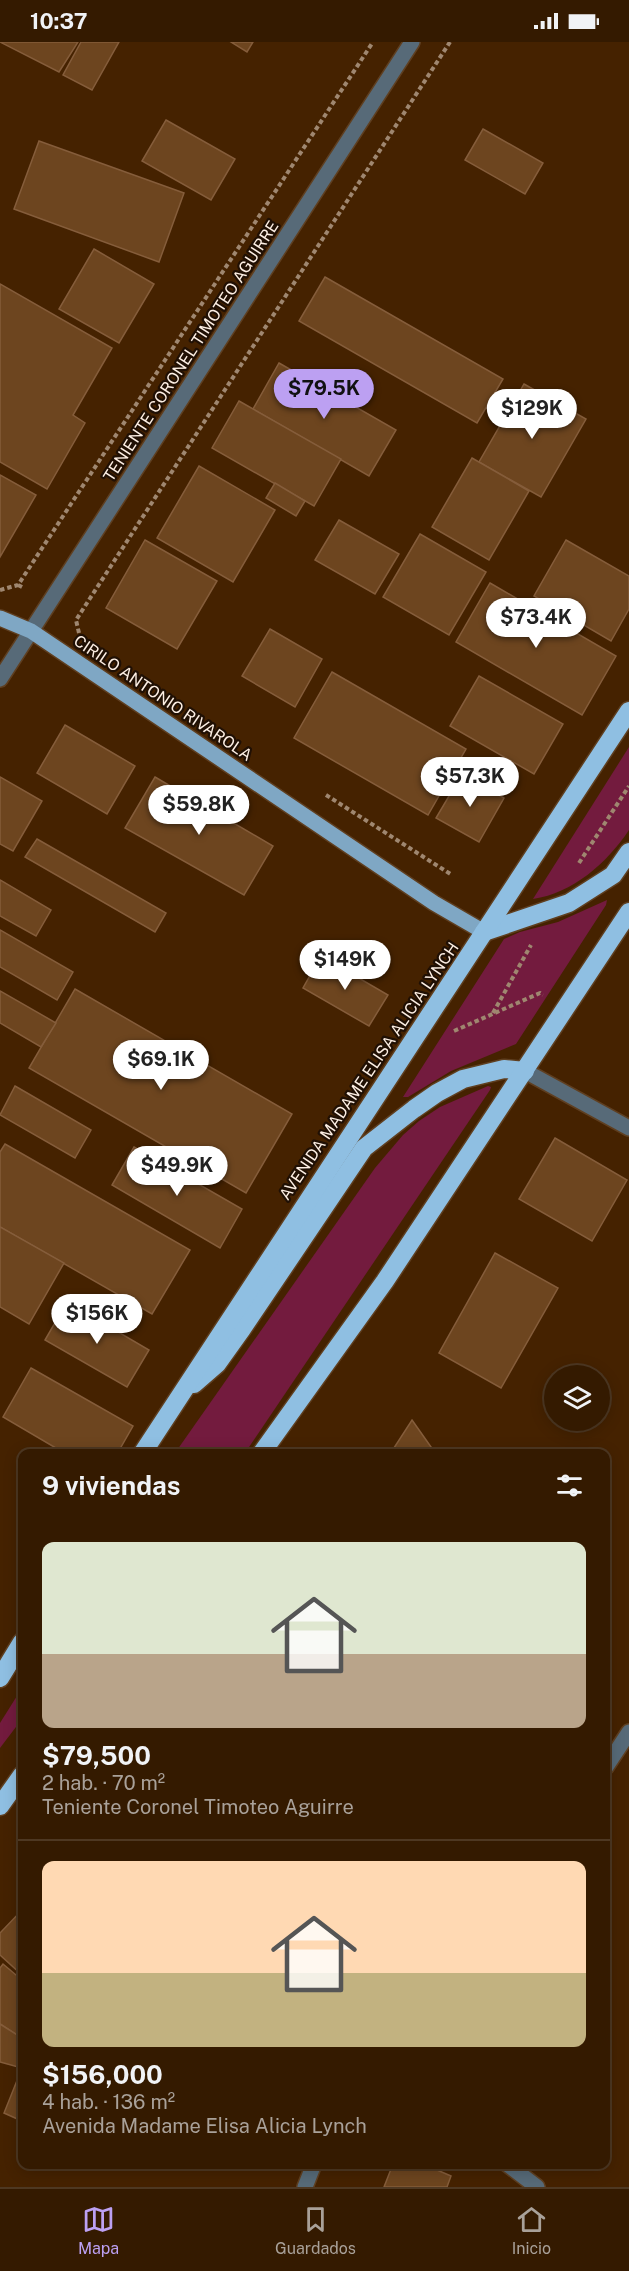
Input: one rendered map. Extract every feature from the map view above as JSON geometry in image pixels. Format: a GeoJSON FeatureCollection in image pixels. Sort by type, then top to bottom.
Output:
{"type":"FeatureCollection","features":[{"type":"Feature","properties":{"kind":"highway","name":"AVENIDA MADAME ELISA ALICIA LYNCH"},"geometry":{"type":"LineString","coordinates":[[144,1449],[629,711]]}},
{"type":"Feature","properties":{"kind":"highway"},"geometry":{"type":"LineString","coordinates":[[484,932],[569,903],[613,875],[629,852]]}},
{"type":"Feature","properties":{"kind":"highway"},"geometry":{"type":"LineString","coordinates":[[265,1449],[385,1281],[629,912]]}},
{"type":"Feature","properties":{"kind":"highway"},"geometry":{"type":"LineString","coordinates":[[176,1400],[217,1364],[364,1148],[414,1108],[463,1079],[504,1069],[525,1071]]}},
{"type":"Feature","properties":{"kind":"highway"},"geometry":{"type":"LineString","coordinates":[[0,1678],[18,1649]]}},
{"type":"Feature","properties":{"kind":"highway"},"geometry":{"type":"LineString","coordinates":[[0,1806],[18,1784]]}},
{"type":"Feature","properties":{"kind":"main road","name":"CIRILO ANTONIO RIVAROLA"},"geometry":{"type":"LineString","coordinates":[[0,618],[31,631],[434,903],[484,932]]}},
{"type":"Feature","properties":{"kind":"street","name":"TENIENTE CORONEL TIMOTEO AGUIRRE"},"geometry":{"type":"LineString","coordinates":[[0,679],[412,42]]}},
{"type":"Feature","properties":{"kind":"street"},"geometry":{"type":"LineString","coordinates":[[525,1071],[629,1128]]}},
{"type":"Feature","properties":{"kind":"street"},"geometry":{"type":"LineString","coordinates":[[610,1761],[629,1732]]}},
{"type":"Feature","properties":{"kind":"street"},"geometry":{"type":"LineString","coordinates":[[305,2187],[312,2169]]}},
{"type":"Feature","properties":{"kind":"street"},"geometry":{"type":"LineString","coordinates":[[514,2169],[537,2187]]}},
{"type":"Feature","properties":{"kind":"path","name":"TENIENTE CORONEL TIMOTEO AGUIRRE"},"geometry":{"type":"LineString","coordinates":[[18,585],[373,42]]}},
{"type":"Feature","properties":{"kind":"path"},"geometry":{"type":"LineString","coordinates":[[76,620],[450,42]]}},
{"type":"Feature","properties":{"kind":"path"},"geometry":{"type":"LineString","coordinates":[[2,591],[18,585],[24,588]]}},
{"type":"Feature","properties":{"kind":"path"},"geometry":{"type":"LineString","coordinates":[[71,616],[76,620],[79,634]]}},
{"type":"Feature","properties":{"kind":"path"},"geometry":{"type":"LineString","coordinates":[[574,871],[629,786]]}},
{"type":"Feature","properties":{"kind":"path"},"geometry":{"type":"LineString","coordinates":[[493,1013],[531,944]]}},
{"type":"Feature","properties":{"kind":"path"},"geometry":{"type":"LineString","coordinates":[[452,1031],[540,993]]}},
{"type":"Feature","properties":{"kind":"shaded area"},"geometry":{"type":"Polygon","coordinates":[[[629,747],[629,830],[600,865],[588,875],[562,890],[533,899],[629,747]]]}},
{"type":"Feature","properties":{"kind":"shaded area"},"geometry":{"type":"Polygon","coordinates":[[[607,900],[606,905],[516,1044],[451,1071],[408,1097],[403,1097],[504,939],[520,932],[558,922],[607,900]]]}},
{"type":"Feature","properties":{"kind":"shaded area"},"geometry":{"type":"Polygon","coordinates":[[[488,1086],[491,1087],[248,1449],[178,1449],[375,1168],[403,1135],[440,1107],[488,1086]]]}},
{"type":"Feature","properties":{"kind":"shaded area"},"geometry":{"type":"Polygon","coordinates":[[[18,1694],[18,1724],[0,1748],[0,1723],[18,1694]]]}},
{"type":"Feature","properties":{"kind":"building"},"geometry":{"type":"Polygon","coordinates":[[[0,42],[78,42],[59,72],[0,42]]]}},
{"type":"Feature","properties":{"kind":"building"},"geometry":{"type":"Polygon","coordinates":[[[81,42],[119,42],[92,90],[63,75],[81,42]]]}},
{"type":"Feature","properties":{"kind":"building"},"geometry":{"type":"Polygon","coordinates":[[[231,42],[253,42],[247,52],[231,42]]]}},
{"type":"Feature","properties":{"kind":"building"},"geometry":{"type":"Polygon","coordinates":[[[166,120],[235,159],[211,200],[142,161],[166,120]]]}},
{"type":"Feature","properties":{"kind":"building"},"geometry":{"type":"Polygon","coordinates":[[[483,129],[543,163],[525,194],[465,160],[483,129]]]}},
{"type":"Feature","properties":{"kind":"building"},"geometry":{"type":"Polygon","coordinates":[[[39,141],[184,193],[159,262],[14,209],[39,141]]]}},
{"type":"Feature","properties":{"kind":"building"},"geometry":{"type":"Polygon","coordinates":[[[94,249],[154,284],[119,343],[59,309],[94,249]]]}},
{"type":"Feature","properties":{"kind":"building"},"geometry":{"type":"Polygon","coordinates":[[[325,277],[503,379],[477,423],[299,321],[325,277]]]}},
{"type":"Feature","properties":{"kind":"building"},"geometry":{"type":"Polygon","coordinates":[[[0,284],[112,348],[73,415],[85,423],[47,489],[0,462],[0,284]]]}},
{"type":"Feature","properties":{"kind":"building"},"geometry":{"type":"Polygon","coordinates":[[[279,363],[396,430],[369,476],[253,409],[279,363]]]}},
{"type":"Feature","properties":{"kind":"building"},"geometry":{"type":"Polygon","coordinates":[[[524,384],[586,419],[541,497],[479,462],[524,384]]]}},
{"type":"Feature","properties":{"kind":"building"},"geometry":{"type":"Polygon","coordinates":[[[239,401],[341,459],[314,506],[212,448],[239,401]]]}},
{"type":"Feature","properties":{"kind":"building"},"geometry":{"type":"Polygon","coordinates":[[[472,458],[529,491],[489,560],[432,527],[472,458]]]}},
{"type":"Feature","properties":{"kind":"building"},"geometry":{"type":"Polygon","coordinates":[[[199,466],[275,510],[233,582],[157,538],[199,466]]]}},
{"type":"Feature","properties":{"kind":"building"},"geometry":{"type":"Polygon","coordinates":[[[0,475],[36,495],[0,557],[0,475]]]}},
{"type":"Feature","properties":{"kind":"building"},"geometry":{"type":"Polygon","coordinates":[[[275,483],[305,501],[296,516],[266,498],[275,483]]]}},
{"type":"Feature","properties":{"kind":"building"},"geometry":{"type":"Polygon","coordinates":[[[339,520],[399,554],[375,594],[315,560],[339,520]]]}},
{"type":"Feature","properties":{"kind":"building"},"geometry":{"type":"Polygon","coordinates":[[[420,534],[486,572],[449,635],[383,597],[420,534]]]}},
{"type":"Feature","properties":{"kind":"building"},"geometry":{"type":"Polygon","coordinates":[[[145,540],[217,581],[177,649],[106,608],[145,540]]]}},
{"type":"Feature","properties":{"kind":"building"},"geometry":{"type":"Polygon","coordinates":[[[566,540],[629,576],[629,609],[611,641],[534,596],[566,540]]]}},
{"type":"Feature","properties":{"kind":"building"},"geometry":{"type":"Polygon","coordinates":[[[490,583],[616,656],[582,715],[456,642],[490,583]]]}},
{"type":"Feature","properties":{"kind":"building"},"geometry":{"type":"Polygon","coordinates":[[[270,629],[322,659],[295,707],[242,676],[270,629]]]}},
{"type":"Feature","properties":{"kind":"building"},"geometry":{"type":"Polygon","coordinates":[[[332,672],[466,749],[428,815],[294,738],[332,672]]]}},
{"type":"Feature","properties":{"kind":"building"},"geometry":{"type":"Polygon","coordinates":[[[479,676],[563,724],[534,774],[450,726],[479,676]]]}},
{"type":"Feature","properties":{"kind":"building"},"geometry":{"type":"Polygon","coordinates":[[[65,725],[135,766],[107,814],[37,773],[65,725]]]}},
{"type":"Feature","properties":{"kind":"building"},"geometry":{"type":"Polygon","coordinates":[[[462,774],[504,798],[479,842],[436,818],[462,774]]]}},
{"type":"Feature","properties":{"kind":"building"},"geometry":{"type":"Polygon","coordinates":[[[0,777],[42,801],[13,851],[0,844],[0,777]]]}},
{"type":"Feature","properties":{"kind":"building"},"geometry":{"type":"Polygon","coordinates":[[[155,777],[273,846],[244,895],[125,828],[155,777]]]}},
{"type":"Feature","properties":{"kind":"building"},"geometry":{"type":"Polygon","coordinates":[[[37,839],[166,913],[155,932],[25,857],[37,839]]]}},
{"type":"Feature","properties":{"kind":"building"},"geometry":{"type":"Polygon","coordinates":[[[0,880],[51,910],[36,936],[0,916],[0,880]]]}},
{"type":"Feature","properties":{"kind":"building"},"geometry":{"type":"Polygon","coordinates":[[[0,930],[73,972],[57,1000],[0,967],[0,930]]]}},
{"type":"Feature","properties":{"kind":"building"},"geometry":{"type":"Polygon","coordinates":[[[321,956],[388,995],[369,1026],[303,988],[321,956]]]}},
{"type":"Feature","properties":{"kind":"building"},"geometry":{"type":"Polygon","coordinates":[[[75,989],[292,1114],[246,1193],[29,1068],[75,989]]]}},
{"type":"Feature","properties":{"kind":"building"},"geometry":{"type":"Polygon","coordinates":[[[0,991],[56,1023],[41,1047],[0,1023],[0,991]]]}},
{"type":"Feature","properties":{"kind":"building"},"geometry":{"type":"Polygon","coordinates":[[[15,1086],[91,1130],[75,1158],[0,1115],[15,1086]]]}},
{"type":"Feature","properties":{"kind":"building"},"geometry":{"type":"Polygon","coordinates":[[[555,1138],[627,1180],[592,1241],[519,1199],[555,1138]]]}},
{"type":"Feature","properties":{"kind":"building"},"geometry":{"type":"Polygon","coordinates":[[[5,1144],[190,1250],[152,1314],[0,1227],[0,1152],[5,1144]]]}},
{"type":"Feature","properties":{"kind":"building"},"geometry":{"type":"Polygon","coordinates":[[[134,1147],[242,1209],[220,1248],[112,1185],[134,1147]]]}},
{"type":"Feature","properties":{"kind":"building"},"geometry":{"type":"Polygon","coordinates":[[[0,1227],[64,1263],[29,1324],[0,1307],[0,1227]]]}},
{"type":"Feature","properties":{"kind":"building"},"geometry":{"type":"Polygon","coordinates":[[[495,1253],[558,1288],[501,1388],[439,1353],[495,1253]]]}},
{"type":"Feature","properties":{"kind":"building"},"geometry":{"type":"Polygon","coordinates":[[[67,1302],[149,1350],[127,1387],[45,1340],[67,1302]]]}},
{"type":"Feature","properties":{"kind":"building"},"geometry":{"type":"Polygon","coordinates":[[[31,1368],[133,1426],[120,1449],[57,1449],[3,1417],[31,1368]]]}},
{"type":"Feature","properties":{"kind":"building"},"geometry":{"type":"Polygon","coordinates":[[[412,1420],[432,1449],[393,1449],[412,1420]]]}},
{"type":"Feature","properties":{"kind":"building"},"geometry":{"type":"Polygon","coordinates":[[[18,1914],[18,1971],[0,1955],[0,1933],[18,1914]]]}},
{"type":"Feature","properties":{"kind":"building"},"geometry":{"type":"Polygon","coordinates":[[[3,1964],[18,1977],[18,2035],[0,2024],[0,1968],[3,1964]]]}},
{"type":"Feature","properties":{"kind":"building"},"geometry":{"type":"Polygon","coordinates":[[[0,2024],[18,2035],[18,2067],[0,2062],[0,2024]]]}},
{"type":"Feature","properties":{"kind":"building"},"geometry":{"type":"Polygon","coordinates":[[[18,2078],[18,2119],[4,2113],[18,2078]]]}},
{"type":"Feature","properties":{"kind":"building"},"geometry":{"type":"Polygon","coordinates":[[[391,2169],[435,2169],[451,2176],[447,2187],[384,2187],[391,2169]]]}}]}
